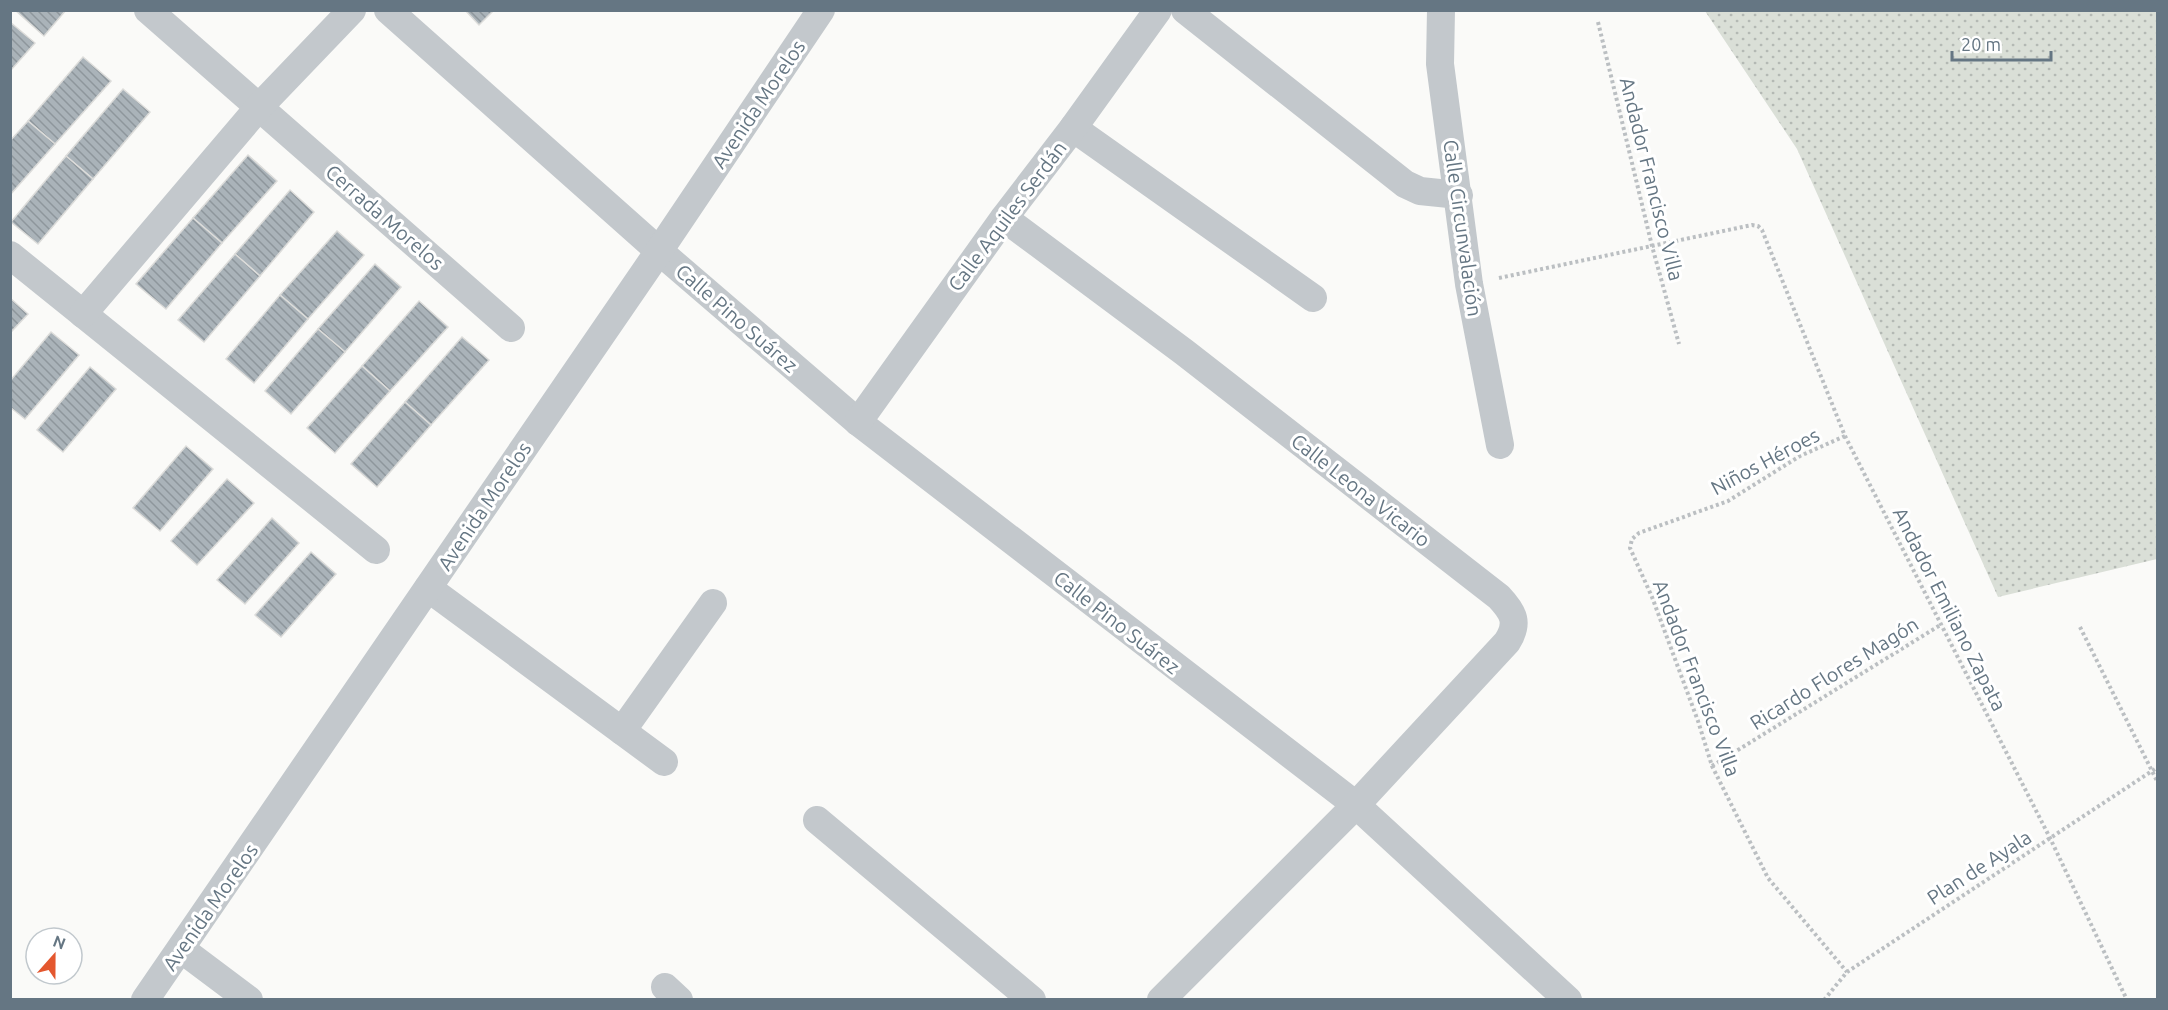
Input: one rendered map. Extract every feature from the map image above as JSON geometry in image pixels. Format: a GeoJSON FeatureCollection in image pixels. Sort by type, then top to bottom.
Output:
{"type":"FeatureCollection","features":[{"type":"Feature","properties":{"kind":"street","name":"Cerrada Morelos"},"geometry":{"type":"LineString","coordinates":[[148,10],[511,328]]}},
{"type":"Feature","properties":{"kind":"street"},"geometry":{"type":"LineString","coordinates":[[83,314],[259,107],[352,10]]}},
{"type":"Feature","properties":{"kind":"street","name":"Calle Pino Suárez"},"geometry":{"type":"LineString","coordinates":[[388,10],[659,251],[858,422],[1356,805],[1568,999]]}},
{"type":"Feature","properties":{"kind":"street","name":"Avenida Morelos"},"geometry":{"type":"LineString","coordinates":[[145,999],[182,949],[821,10]]}},
{"type":"Feature","properties":{"kind":"street","name":"Calle Aquiles Serdán"},"geometry":{"type":"LineString","coordinates":[[858,422],[1158,10]]}},
{"type":"Feature","properties":{"kind":"street"},"geometry":{"type":"LineString","coordinates":[[1185,10],[1405,184],[1420,191],[1459,195]]}},
{"type":"Feature","properties":{"kind":"street","name":"Calle Circunvalación"},"geometry":{"type":"LineString","coordinates":[[1441,10],[1440,64],[1469,284],[1500,444]]}},
{"type":"Feature","properties":{"kind":"street"},"geometry":{"type":"LineString","coordinates":[[1073,128],[1313,298]]}},
{"type":"Feature","properties":{"kind":"street","name":"Calle Leona Vicario"},"geometry":{"type":"LineString","coordinates":[[1004,219],[1184,352],[1499,597],[1510,608],[1514,621],[1513,632],[1507,642],[1356,805],[1161,999]]}},
{"type":"Feature","properties":{"kind":"street"},"geometry":{"type":"LineString","coordinates":[[10,255],[375,550]]}},
{"type":"Feature","properties":{"kind":"street"},"geometry":{"type":"LineString","coordinates":[[428,588],[664,762]]}},
{"type":"Feature","properties":{"kind":"street"},"geometry":{"type":"LineString","coordinates":[[622,731],[713,603]]}},
{"type":"Feature","properties":{"kind":"street"},"geometry":{"type":"LineString","coordinates":[[816,820],[1032,999]]}},
{"type":"Feature","properties":{"kind":"street"},"geometry":{"type":"LineString","coordinates":[[182,949],[249,999]]}},
{"type":"Feature","properties":{"kind":"path","name":"Andador Francisco Villa"},"geometry":{"type":"LineString","coordinates":[[1598,22],[1652,246],[1679,344]]}},
{"type":"Feature","properties":{"kind":"path","name":"Andador Emiliano Zapata"},"geometry":{"type":"LineString","coordinates":[[1652,246],[1752,225],[1758,226],[1845,436],[2050,838],[2127,999]]}},
{"type":"Feature","properties":{"kind":"path"},"geometry":{"type":"LineString","coordinates":[[1469,284],[1652,246]]}},
{"type":"Feature","properties":{"kind":"path","name":"Niños Héroes"},"geometry":{"type":"LineString","coordinates":[[1632,539],[1639,533],[1728,501],[1800,456],[1845,436]]}},
{"type":"Feature","properties":{"kind":"path","name":"Andador Francisco Villa"},"geometry":{"type":"LineString","coordinates":[[1632,539],[1630,548],[1652,597],[1698,721],[1712,766],[1768,878],[1847,972]]}},
{"type":"Feature","properties":{"kind":"path","name":"Ricardo Flores Magón"},"geometry":{"type":"LineString","coordinates":[[1712,766],[1942,624]]}},
{"type":"Feature","properties":{"kind":"path"},"geometry":{"type":"LineString","coordinates":[[2080,627],[2157,783]]}},
{"type":"Feature","properties":{"kind":"path","name":"Plan de Ayala"},"geometry":{"type":"LineString","coordinates":[[1824,999],[1847,972],[2157,767]]}},
{"type":"Feature","properties":{"kind":"shaded area"},"geometry":{"type":"Polygon","coordinates":[[[1705,11],[2157,11],[2157,559],[1998,597],[1797,149],[1705,11]]]}},
{"type":"Feature","properties":{"kind":"building"},"geometry":{"type":"Polygon","coordinates":[[[15,10],[66,10],[44,36],[15,10]]]}},
{"type":"Feature","properties":{"kind":"building"},"geometry":{"type":"Polygon","coordinates":[[[465,10],[494,10],[479,25],[465,10]]]}},
{"type":"Feature","properties":{"kind":"building"},"geometry":{"type":"Polygon","coordinates":[[[10,22],[35,43],[11,70],[10,69],[10,22]]]}},
{"type":"Feature","properties":{"kind":"building"},"geometry":{"type":"Polygon","coordinates":[[[83,57],[111,81],[55,144],[28,121],[83,57]]]}},
{"type":"Feature","properties":{"kind":"building"},"geometry":{"type":"Polygon","coordinates":[[[123,89],[150,112],[93,179],[66,156],[123,89]]]}},
{"type":"Feature","properties":{"kind":"building"},"geometry":{"type":"Polygon","coordinates":[[[28,121],[55,144],[10,195],[10,141],[28,121]]]}},
{"type":"Feature","properties":{"kind":"building"},"geometry":{"type":"Polygon","coordinates":[[[248,155],[277,181],[222,243],[193,218],[248,155]]]}},
{"type":"Feature","properties":{"kind":"building"},"geometry":{"type":"Polygon","coordinates":[[[66,156],[93,179],[38,244],[11,222],[66,156]]]}},
{"type":"Feature","properties":{"kind":"building"},"geometry":{"type":"Polygon","coordinates":[[[290,190],[314,212],[260,276],[235,254],[290,190]]]}},
{"type":"Feature","properties":{"kind":"building"},"geometry":{"type":"Polygon","coordinates":[[[193,218],[222,243],[166,309],[136,284],[193,218]]]}},
{"type":"Feature","properties":{"kind":"building"},"geometry":{"type":"Polygon","coordinates":[[[337,231],[364,255],[308,319],[280,295],[337,231]]]}},
{"type":"Feature","properties":{"kind":"building"},"geometry":{"type":"Polygon","coordinates":[[[235,254],[260,276],[204,342],[178,320],[235,254]]]}},
{"type":"Feature","properties":{"kind":"building"},"geometry":{"type":"Polygon","coordinates":[[[375,264],[401,287],[345,352],[318,329],[375,264]]]}},
{"type":"Feature","properties":{"kind":"building"},"geometry":{"type":"Polygon","coordinates":[[[280,295],[308,319],[254,383],[226,359],[280,295]]]}},
{"type":"Feature","properties":{"kind":"building"},"geometry":{"type":"Polygon","coordinates":[[[10,298],[28,314],[10,333],[10,298]]]}},
{"type":"Feature","properties":{"kind":"building"},"geometry":{"type":"Polygon","coordinates":[[[419,301],[448,327],[390,391],[362,366],[419,301]]]}},
{"type":"Feature","properties":{"kind":"building"},"geometry":{"type":"Polygon","coordinates":[[[318,329],[345,352],[291,414],[265,391],[318,329]]]}},
{"type":"Feature","properties":{"kind":"building"},"geometry":{"type":"Polygon","coordinates":[[[51,332],[79,355],[25,419],[10,407],[10,381],[51,332]]]}},
{"type":"Feature","properties":{"kind":"building"},"geometry":{"type":"Polygon","coordinates":[[[462,337],[489,360],[431,425],[405,402],[462,337]]]}},
{"type":"Feature","properties":{"kind":"building"},"geometry":{"type":"Polygon","coordinates":[[[362,366],[390,391],[335,453],[307,428],[362,366]]]}},
{"type":"Feature","properties":{"kind":"building"},"geometry":{"type":"Polygon","coordinates":[[[90,367],[116,389],[63,452],[37,430],[90,367]]]}},
{"type":"Feature","properties":{"kind":"building"},"geometry":{"type":"Polygon","coordinates":[[[405,402],[431,425],[377,487],[351,464],[405,402]]]}},
{"type":"Feature","properties":{"kind":"building"},"geometry":{"type":"Polygon","coordinates":[[[186,446],[213,469],[160,531],[133,508],[186,446]]]}},
{"type":"Feature","properties":{"kind":"building"},"geometry":{"type":"Polygon","coordinates":[[[227,479],[254,503],[197,565],[171,541],[227,479]]]}},
{"type":"Feature","properties":{"kind":"building"},"geometry":{"type":"Polygon","coordinates":[[[272,518],[299,543],[245,604],[217,580],[272,518]]]}},
{"type":"Feature","properties":{"kind":"building"},"geometry":{"type":"Polygon","coordinates":[[[311,552],[336,574],[281,637],[255,615],[311,552]]]}}]}
